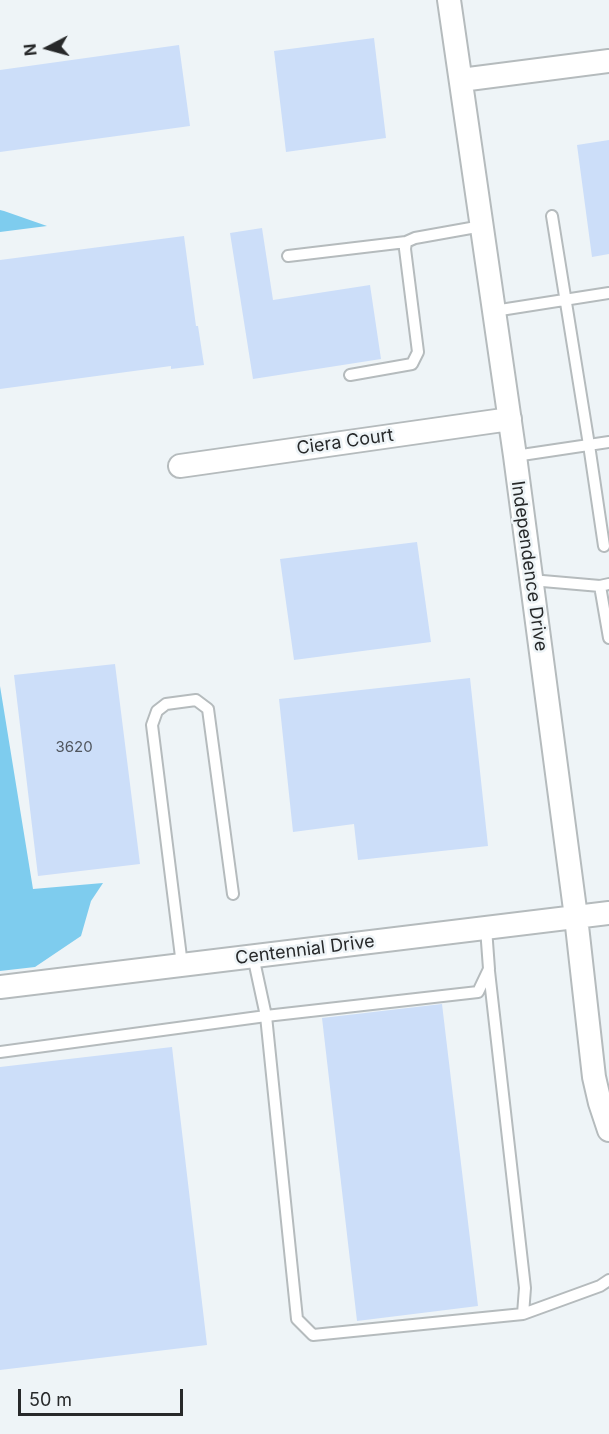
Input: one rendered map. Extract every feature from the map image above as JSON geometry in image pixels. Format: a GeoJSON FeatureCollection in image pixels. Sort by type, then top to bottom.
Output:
{"type":"FeatureCollection","features":[{"type":"Feature","properties":{"kind":"street","name":"Independence Drive"},"geometry":{"type":"LineString","coordinates":[[449,0],[515,456],[576,917],[594,1077],[609,1130]]}},
{"type":"Feature","properties":{"kind":"street"},"geometry":{"type":"LineString","coordinates":[[461,81],[609,61]]}},
{"type":"Feature","properties":{"kind":"street","name":"Ciera Court"},"geometry":{"type":"LineString","coordinates":[[180,466],[510,419]]}},
{"type":"Feature","properties":{"kind":"street","name":"Centennial Drive"},"geometry":{"type":"LineString","coordinates":[[0,987],[609,913]]}},
{"type":"Feature","properties":{"kind":"lane"},"geometry":{"type":"LineString","coordinates":[[552,216],[590,445],[604,546]]}},
{"type":"Feature","properties":{"kind":"lane"},"geometry":{"type":"LineString","coordinates":[[288,256],[406,242],[415,238],[482,226]]}},
{"type":"Feature","properties":{"kind":"lane"},"geometry":{"type":"LineString","coordinates":[[350,375],[412,364],[418,352],[406,242]]}},
{"type":"Feature","properties":{"kind":"lane"},"geometry":{"type":"LineString","coordinates":[[494,311],[609,293]]}},
{"type":"Feature","properties":{"kind":"lane"},"geometry":{"type":"LineString","coordinates":[[515,456],[609,442]]}},
{"type":"Feature","properties":{"kind":"lane"},"geometry":{"type":"LineString","coordinates":[[531,580],[605,585],[609,638]]}},
{"type":"Feature","properties":{"kind":"lane"},"geometry":{"type":"LineString","coordinates":[[182,965],[152,725],[156,711],[166,704],[196,700],[208,709],[233,894]]}},
{"type":"Feature","properties":{"kind":"lane"},"geometry":{"type":"LineString","coordinates":[[486,928],[525,1288],[523,1314]]}},
{"type":"Feature","properties":{"kind":"lane"},"geometry":{"type":"LineString","coordinates":[[253,956],[266,1016],[297,1319],[313,1335],[523,1314],[600,1286],[609,1280]]}},
{"type":"Feature","properties":{"kind":"lane"},"geometry":{"type":"LineString","coordinates":[[0,1052],[266,1016],[478,992],[489,969]]}},
{"type":"Feature","properties":{"kind":"shaded area"},"geometry":{"type":"Polygon","coordinates":[[[0,210],[4,211],[47,226],[0,232],[0,210]]]}},
{"type":"Feature","properties":{"kind":"shaded area"},"geometry":{"type":"Polygon","coordinates":[[[0,686],[33,889],[103,883],[91,901],[81,936],[35,967],[0,971],[0,686]]]}},
{"type":"Feature","properties":{"kind":"building"},"geometry":{"type":"Polygon","coordinates":[[[374,38],[386,138],[286,152],[274,51],[374,38]]]}},
{"type":"Feature","properties":{"kind":"building"},"geometry":{"type":"Polygon","coordinates":[[[179,45],[190,126],[0,152],[0,70],[179,45]]]}},
{"type":"Feature","properties":{"kind":"building"},"geometry":{"type":"Polygon","coordinates":[[[609,140],[609,254],[592,257],[577,145],[609,140]]]}},
{"type":"Feature","properties":{"kind":"building"},"geometry":{"type":"Polygon","coordinates":[[[262,228],[273,300],[370,285],[381,359],[253,379],[230,233],[262,228]]]}},
{"type":"Feature","properties":{"kind":"building"},"geometry":{"type":"Polygon","coordinates":[[[184,236],[196,326],[198,326],[204,365],[171,369],[171,366],[0,389],[0,260],[184,236]]]}},
{"type":"Feature","properties":{"kind":"building"},"geometry":{"type":"Polygon","coordinates":[[[417,542],[431,642],[294,660],[280,559],[417,542]]]}},
{"type":"Feature","properties":{"kind":"building"},"geometry":{"type":"Polygon","coordinates":[[[115,664],[140,864],[38,876],[14,675],[115,664]]]}},
{"type":"Feature","properties":{"kind":"building"},"geometry":{"type":"Polygon","coordinates":[[[470,678],[488,846],[358,860],[354,824],[293,832],[279,699],[470,678]]]}},
{"type":"Feature","properties":{"kind":"building"},"geometry":{"type":"Polygon","coordinates":[[[442,1004],[478,1306],[357,1321],[322,1018],[442,1004]]]}},
{"type":"Feature","properties":{"kind":"building"},"geometry":{"type":"Polygon","coordinates":[[[172,1047],[207,1345],[0,1370],[0,1067],[172,1047]]]}}]}
